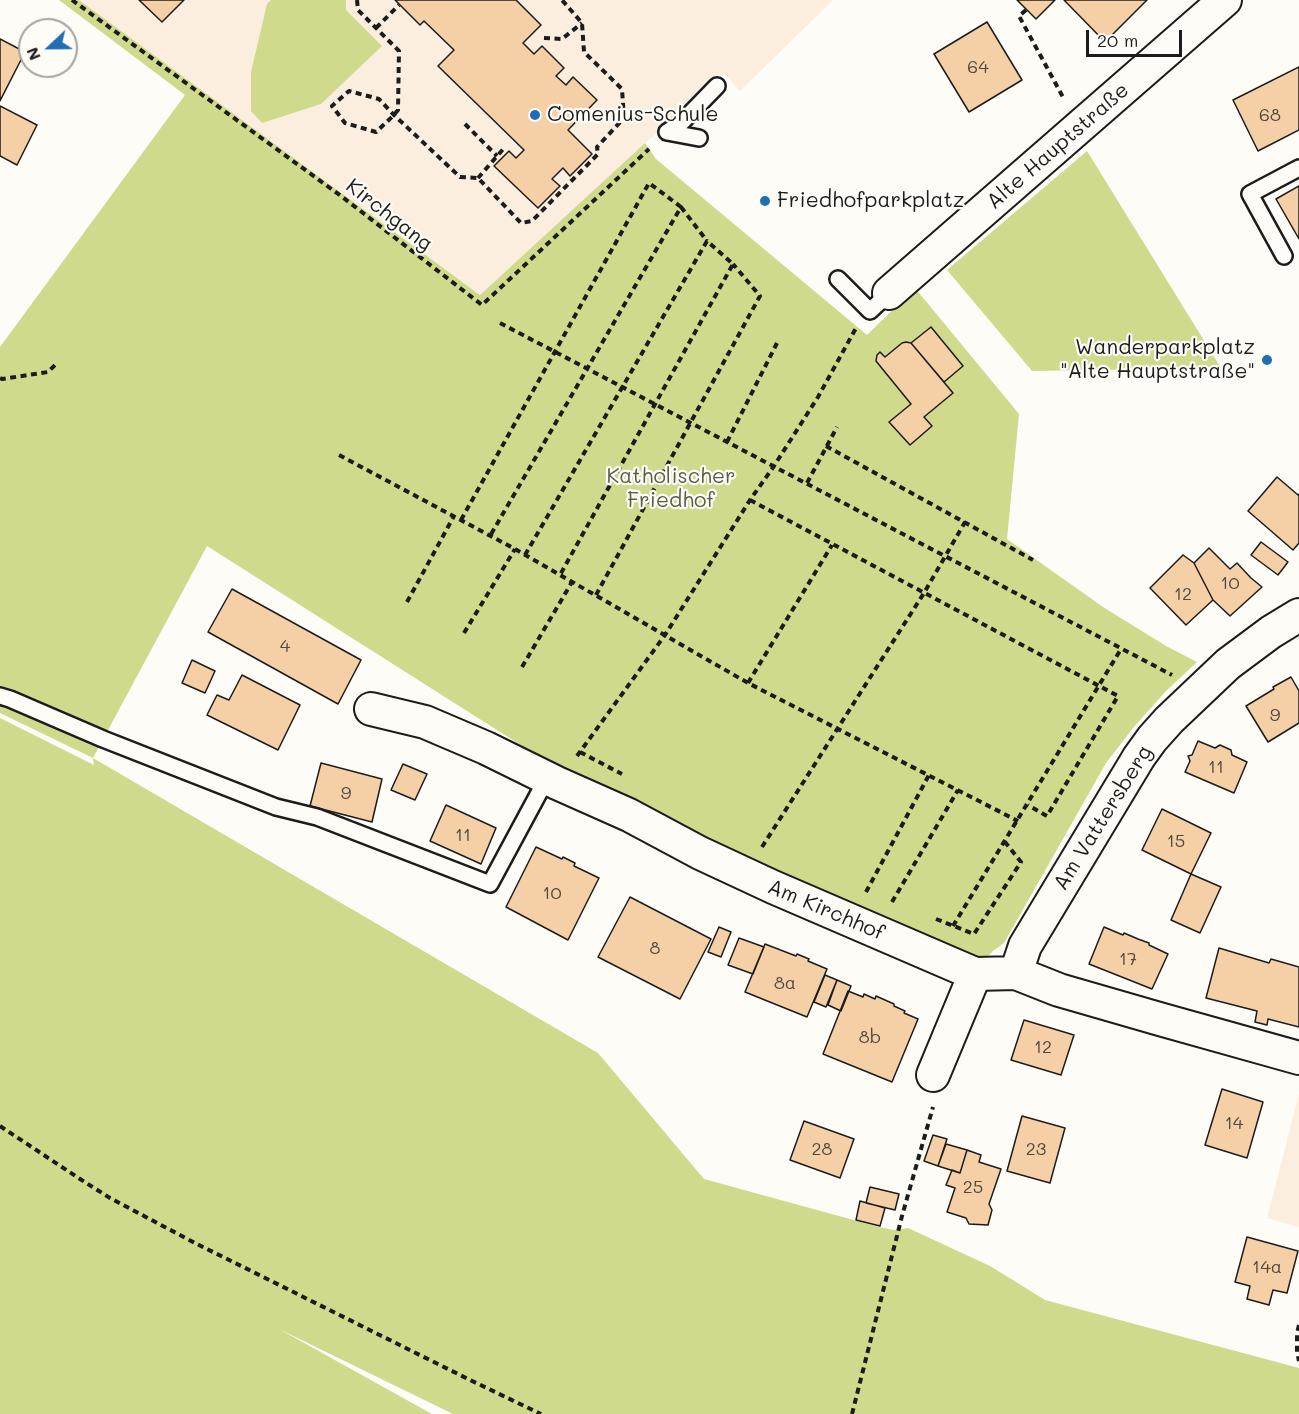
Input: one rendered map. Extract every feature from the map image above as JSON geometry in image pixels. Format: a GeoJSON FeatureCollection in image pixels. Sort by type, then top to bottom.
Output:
{"type":"FeatureCollection","features":[{"type":"Feature","properties":{"kind":"street","name":"Alte Hauptstraße"},"geometry":{"type":"LineString","coordinates":[[880,302],[1225,0]]}},
{"type":"Feature","properties":{"kind":"street","name":"Am Vattersberg"},"geometry":{"type":"LineString","coordinates":[[1016,973],[1025,946],[1152,739],[1228,664],[1271,632],[1299,615]]}},
{"type":"Feature","properties":{"kind":"street","name":"Am Kirchhof"},"geometry":{"type":"LineString","coordinates":[[371,709],[425,722],[486,748],[552,781],[629,815],[700,853],[773,887],[975,974],[1016,973],[1069,993],[1299,1058]]}},
{"type":"Feature","properties":{"kind":"street"},"geometry":{"type":"LineString","coordinates":[[934,1089],[975,974]]}},
{"type":"Feature","properties":{"kind":"lane"},"geometry":{"type":"LineString","coordinates":[[667,132],[681,123],[717,86]]}},
{"type":"Feature","properties":{"kind":"lane"},"geometry":{"type":"LineString","coordinates":[[667,132],[699,138]]}},
{"type":"Feature","properties":{"kind":"lane"},"geometry":{"type":"LineString","coordinates":[[1284,256],[1250,194],[1299,168]]}},
{"type":"Feature","properties":{"kind":"lane"},"geometry":{"type":"LineString","coordinates":[[838,279],[880,302]]}},
{"type":"Feature","properties":{"kind":"lane"},"geometry":{"type":"LineString","coordinates":[[0,696],[276,807],[317,816],[490,884],[552,781]]}},
{"type":"Feature","properties":{"kind":"path","name":"Kirchgang"},"geometry":{"type":"LineString","coordinates":[[72,0],[340,196],[482,305],[667,132]]}},
{"type":"Feature","properties":{"kind":"path"},"geometry":{"type":"LineString","coordinates":[[357,0],[358,10],[399,51],[398,110],[394,115],[376,132],[345,123],[332,106],[349,91],[379,99],[394,115],[460,177],[478,178],[521,223],[532,221],[598,154],[597,147],[624,117],[622,89],[584,52],[582,23],[562,0]]}},
{"type":"Feature","properties":{"kind":"path"},"geometry":{"type":"LineString","coordinates":[[376,28],[399,5]]}},
{"type":"Feature","properties":{"kind":"path"},"geometry":{"type":"LineString","coordinates":[[1026,10],[1019,16],[1079,128]]}},
{"type":"Feature","properties":{"kind":"path"},"geometry":{"type":"LineString","coordinates":[[544,38],[562,39],[582,23]]}},
{"type":"Feature","properties":{"kind":"path"},"geometry":{"type":"LineString","coordinates":[[465,123],[497,156]]}},
{"type":"Feature","properties":{"kind":"path"},"geometry":{"type":"LineString","coordinates":[[478,178],[505,147]]}},
{"type":"Feature","properties":{"kind":"path"},"geometry":{"type":"LineString","coordinates":[[461,520],[649,183],[681,207],[707,241],[733,264],[760,296],[596,595]]}},
{"type":"Feature","properties":{"kind":"path"},"geometry":{"type":"LineString","coordinates":[[490,536],[681,207]]}},
{"type":"Feature","properties":{"kind":"path"},"geometry":{"type":"LineString","coordinates":[[525,555],[707,241]]}},
{"type":"Feature","properties":{"kind":"path"},"geometry":{"type":"LineString","coordinates":[[560,575],[733,264]]}},
{"type":"Feature","properties":{"kind":"path"},"geometry":{"type":"LineString","coordinates":[[552,781],[580,752],[665,635],[818,397],[856,329],[880,302]]}},
{"type":"Feature","properties":{"kind":"path"},"geometry":{"type":"LineString","coordinates":[[500,322],[1176,678],[1192,698]]}},
{"type":"Feature","properties":{"kind":"path"},"geometry":{"type":"LineString","coordinates":[[727,442],[777,343]]}},
{"type":"Feature","properties":{"kind":"path"},"geometry":{"type":"LineString","coordinates":[[0,378],[48,372],[55,365]]}},
{"type":"Feature","properties":{"kind":"path"},"geometry":{"type":"LineString","coordinates":[[807,483],[837,427]]}},
{"type":"Feature","properties":{"kind":"path"},"geometry":{"type":"LineString","coordinates":[[826,446],[1033,560]]}},
{"type":"Feature","properties":{"kind":"path"},"geometry":{"type":"LineString","coordinates":[[339,455],[515,549],[748,683],[1018,821]]}},
{"type":"Feature","properties":{"kind":"path"},"geometry":{"type":"LineString","coordinates":[[750,500],[1118,696],[1047,816],[1028,805]]}},
{"type":"Feature","properties":{"kind":"path"},"geometry":{"type":"LineString","coordinates":[[407,602],[454,516]]}},
{"type":"Feature","properties":{"kind":"path"},"geometry":{"type":"LineString","coordinates":[[770,852],[761,848],[924,592],[965,522]]}},
{"type":"Feature","properties":{"kind":"path"},"geometry":{"type":"LineString","coordinates":[[748,683],[832,545]]}},
{"type":"Feature","properties":{"kind":"path"},"geometry":{"type":"LineString","coordinates":[[464,633],[515,549]]}},
{"type":"Feature","properties":{"kind":"path"},"geometry":{"type":"LineString","coordinates":[[522,667],[572,582]]}},
{"type":"Feature","properties":{"kind":"path"},"geometry":{"type":"LineString","coordinates":[[953,926],[1122,649]]}},
{"type":"Feature","properties":{"kind":"path"},"geometry":{"type":"LineString","coordinates":[[580,752],[630,778]]}},
{"type":"Feature","properties":{"kind":"path"},"geometry":{"type":"LineString","coordinates":[[866,892],[929,775]]}},
{"type":"Feature","properties":{"kind":"path"},"geometry":{"type":"LineString","coordinates":[[892,902],[958,790]]}},
{"type":"Feature","properties":{"kind":"path"},"geometry":{"type":"LineString","coordinates":[[933,918],[974,934],[1020,862],[1005,842]]}},
{"type":"Feature","properties":{"kind":"path"},"geometry":{"type":"LineString","coordinates":[[856,888],[875,895]]}},
{"type":"Feature","properties":{"kind":"path"},"geometry":{"type":"LineString","coordinates":[[883,899],[902,906]]}},
{"type":"Feature","properties":{"kind":"path"},"geometry":{"type":"LineString","coordinates":[[852,1414],[934,1089]]}},
{"type":"Feature","properties":{"kind":"path"},"geometry":{"type":"LineString","coordinates":[[0,1126],[110,1198],[457,1374],[541,1414]]}},
{"type":"Feature","properties":{"kind":"path"},"geometry":{"type":"LineString","coordinates":[[1299,1325],[1297,1352],[1299,1361]]}},
{"type":"Feature","properties":{"kind":"shaded area"},"geometry":{"type":"Polygon","coordinates":[[[79,0],[833,0],[740,91],[725,74],[645,143],[480,295],[79,0]]]}},
{"type":"Feature","properties":{"kind":"shaded area"},"geometry":{"type":"Polygon","coordinates":[[[1299,1094],[1299,1227],[1267,1218],[1299,1094]]]}},
{"type":"Feature","properties":{"kind":"green space","name":"Katholischer Friedhof"},"geometry":{"type":"Polygon","coordinates":[[[59,0],[79,0],[480,295],[645,143],[656,159],[867,335],[915,288],[1019,414],[1007,539],[1103,607],[1166,646],[1197,662],[1166,691],[1106,763],[1004,943],[981,963],[867,915],[560,770],[207,546],[93,758],[0,713],[0,347],[185,95],[59,0]]]}},
{"type":"Feature","properties":{"kind":"green space"},"geometry":{"type":"Polygon","coordinates":[[[271,0],[346,0],[346,10],[382,46],[321,104],[262,123],[251,111],[251,72],[267,4],[271,0]]]}},
{"type":"Feature","properties":{"kind":"green space"},"geometry":{"type":"Polygon","coordinates":[[[1087,151],[1221,368],[1032,371],[947,270],[1087,151]]]}},
{"type":"Feature","properties":{"kind":"green space"},"geometry":{"type":"Polygon","coordinates":[[[0,718],[94,765],[93,758],[598,1053],[704,1179],[879,1227],[894,1230],[908,1228],[990,1266],[1045,1300],[1299,1368],[1299,1414],[453,1414],[279,1329],[432,1414],[0,1414],[0,718]]]}},
{"type":"Feature","properties":{"kind":"building"},"geometry":{"type":"Polygon","coordinates":[[[139,0],[184,0],[162,22],[139,0]]]}},
{"type":"Feature","properties":{"kind":"building","name":"Comenius-Schule"},"geometry":{"type":"Polygon","coordinates":[[[395,0],[516,0],[541,25],[523,43],[534,54],[542,46],[564,68],[556,76],[566,85],[573,77],[597,100],[568,130],[592,154],[570,176],[563,168],[552,179],[560,186],[538,208],[494,166],[509,151],[516,158],[524,150],[438,66],[454,50],[424,21],[420,25],[395,0]]]}},
{"type":"Feature","properties":{"kind":"building"},"geometry":{"type":"Polygon","coordinates":[[[1017,0],[1055,0],[1036,19],[1017,0]]]}},
{"type":"Feature","properties":{"kind":"building"},"geometry":{"type":"Polygon","coordinates":[[[1064,0],[1147,0],[1105,42],[1064,0]]]}},
{"type":"Feature","properties":{"kind":"building"},"geometry":{"type":"Polygon","coordinates":[[[987,22],[1022,80],[969,112],[934,54],[987,22]]]}},
{"type":"Feature","properties":{"kind":"building"},"geometry":{"type":"Polygon","coordinates":[[[0,39],[18,48],[18,66],[0,101],[0,39]]]}},
{"type":"Feature","properties":{"kind":"building"},"geometry":{"type":"Polygon","coordinates":[[[1299,67],[1299,130],[1258,151],[1233,100],[1299,67]]]}},
{"type":"Feature","properties":{"kind":"building"},"geometry":{"type":"Polygon","coordinates":[[[0,106],[37,125],[17,165],[0,156],[0,106]]]}},
{"type":"Feature","properties":{"kind":"building"},"geometry":{"type":"Polygon","coordinates":[[[1299,186],[1299,239],[1276,199],[1299,186]]]}},
{"type":"Feature","properties":{"kind":"building"},"geometry":{"type":"Polygon","coordinates":[[[931,327],[963,366],[944,382],[911,343],[931,327]]]}},
{"type":"Feature","properties":{"kind":"building"},"geometry":{"type":"Polygon","coordinates":[[[906,342],[911,343],[953,393],[924,417],[932,426],[910,445],[889,422],[911,404],[876,361],[880,352],[885,357],[906,342]]]}},
{"type":"Feature","properties":{"kind":"building"},"geometry":{"type":"Polygon","coordinates":[[[1277,477],[1299,494],[1299,543],[1293,550],[1248,511],[1277,477]]]}},
{"type":"Feature","properties":{"kind":"building"},"geometry":{"type":"Polygon","coordinates":[[[1261,542],[1288,562],[1278,575],[1251,555],[1261,542]]]}},
{"type":"Feature","properties":{"kind":"building"},"geometry":{"type":"Polygon","coordinates":[[[1209,548],[1230,569],[1237,563],[1262,587],[1230,616],[1213,600],[1194,563],[1209,548]]]}},
{"type":"Feature","properties":{"kind":"building"},"geometry":{"type":"Polygon","coordinates":[[[1183,555],[1194,563],[1213,600],[1186,625],[1150,588],[1183,555]]]}},
{"type":"Feature","properties":{"kind":"building"},"geometry":{"type":"Polygon","coordinates":[[[232,589],[361,660],[338,704],[208,632],[232,589]]]}},
{"type":"Feature","properties":{"kind":"building"},"geometry":{"type":"Polygon","coordinates":[[[192,660],[215,671],[205,693],[182,683],[192,660]]]}},
{"type":"Feature","properties":{"kind":"building"},"geometry":{"type":"Polygon","coordinates":[[[242,675],[300,705],[278,750],[207,715],[217,695],[229,700],[242,675]]]}},
{"type":"Feature","properties":{"kind":"building"},"geometry":{"type":"Polygon","coordinates":[[[1291,677],[1299,691],[1299,723],[1268,742],[1246,706],[1291,677]]]}},
{"type":"Feature","properties":{"kind":"building"},"geometry":{"type":"Polygon","coordinates":[[[1198,741],[1215,748],[1220,745],[1231,750],[1232,755],[1247,762],[1234,793],[1185,772],[1190,761],[1188,756],[1192,755],[1198,741]]]}},
{"type":"Feature","properties":{"kind":"building"},"geometry":{"type":"Polygon","coordinates":[[[321,763],[382,779],[372,822],[310,806],[321,763]]]}},
{"type":"Feature","properties":{"kind":"building"},"geometry":{"type":"Polygon","coordinates":[[[403,764],[427,774],[415,800],[391,790],[403,764]]]}},
{"type":"Feature","properties":{"kind":"building"},"geometry":{"type":"Polygon","coordinates":[[[446,805],[496,828],[481,864],[430,841],[446,805]]]}},
{"type":"Feature","properties":{"kind":"building"},"geometry":{"type":"Polygon","coordinates":[[[1162,809],[1211,833],[1191,874],[1142,850],[1162,809]]]}},
{"type":"Feature","properties":{"kind":"building"},"geometry":{"type":"Polygon","coordinates":[[[536,847],[562,859],[563,857],[575,863],[574,866],[599,878],[568,940],[506,907],[536,847]]]}},
{"type":"Feature","properties":{"kind":"building"},"geometry":{"type":"Polygon","coordinates":[[[1191,874],[1221,887],[1200,933],[1171,920],[1191,874]]]}},
{"type":"Feature","properties":{"kind":"building"},"geometry":{"type":"Polygon","coordinates":[[[630,897],[711,939],[680,999],[598,957],[630,897]]]}},
{"type":"Feature","properties":{"kind":"building"},"geometry":{"type":"Polygon","coordinates":[[[719,927],[731,932],[721,957],[708,952],[719,927]]]}},
{"type":"Feature","properties":{"kind":"building"},"geometry":{"type":"Polygon","coordinates":[[[1104,927],[1149,943],[1168,954],[1152,989],[1089,964],[1104,927]]]}},
{"type":"Feature","properties":{"kind":"building"},"geometry":{"type":"Polygon","coordinates":[[[739,938],[764,947],[753,974],[728,965],[739,938]]]}},
{"type":"Feature","properties":{"kind":"building"},"geometry":{"type":"Polygon","coordinates":[[[765,944],[796,956],[797,954],[827,969],[807,1017],[745,992],[765,944]]]}},
{"type":"Feature","properties":{"kind":"building"},"geometry":{"type":"Polygon","coordinates":[[[1219,948],[1269,963],[1271,959],[1299,967],[1299,1027],[1268,1019],[1267,1025],[1255,1022],[1257,1011],[1206,998],[1219,948]]]}},
{"type":"Feature","properties":{"kind":"building"},"geometry":{"type":"Polygon","coordinates":[[[825,975],[837,980],[826,1007],[814,1002],[825,975]]]}},
{"type":"Feature","properties":{"kind":"building"},"geometry":{"type":"Polygon","coordinates":[[[837,980],[851,986],[841,1011],[828,1005],[837,980]]]}},
{"type":"Feature","properties":{"kind":"building"},"geometry":{"type":"Polygon","coordinates":[[[848,991],[863,997],[864,994],[875,999],[876,996],[918,1019],[892,1082],[823,1054],[848,991]]]}},
{"type":"Feature","properties":{"kind":"building"},"geometry":{"type":"Polygon","coordinates":[[[1024,1020],[1074,1035],[1061,1075],[1011,1060],[1024,1020]]]}},
{"type":"Feature","properties":{"kind":"building"},"geometry":{"type":"Polygon","coordinates":[[[1222,1089],[1263,1102],[1247,1158],[1205,1145],[1222,1089]]]}},
{"type":"Feature","properties":{"kind":"building"},"geometry":{"type":"Polygon","coordinates":[[[1022,1116],[1065,1128],[1050,1183],[1007,1171],[1022,1116]]]}},
{"type":"Feature","properties":{"kind":"building"},"geometry":{"type":"Polygon","coordinates":[[[804,1121],[854,1139],[840,1178],[790,1160],[804,1121]]]}},
{"type":"Feature","properties":{"kind":"building"},"geometry":{"type":"Polygon","coordinates":[[[933,1135],[947,1139],[938,1166],[924,1161],[933,1135]]]}},
{"type":"Feature","properties":{"kind":"building"},"geometry":{"type":"Polygon","coordinates":[[[946,1144],[967,1150],[960,1173],[938,1166],[946,1144]]]}},
{"type":"Feature","properties":{"kind":"building"},"geometry":{"type":"Polygon","coordinates":[[[967,1150],[981,1155],[979,1162],[1001,1169],[989,1204],[992,1210],[988,1225],[969,1224],[966,1218],[947,1212],[955,1188],[946,1185],[952,1170],[960,1173],[967,1150]]]}},
{"type":"Feature","properties":{"kind":"building"},"geometry":{"type":"Polygon","coordinates":[[[870,1187],[899,1194],[895,1210],[866,1203],[870,1187]]]}},
{"type":"Feature","properties":{"kind":"building"},"geometry":{"type":"Polygon","coordinates":[[[860,1201],[885,1208],[880,1226],[856,1220],[860,1201]]]}},
{"type":"Feature","properties":{"kind":"building"},"geometry":{"type":"Polygon","coordinates":[[[1247,1237],[1298,1251],[1287,1293],[1273,1290],[1269,1305],[1247,1299],[1250,1286],[1235,1282],[1247,1237]]]}},
{"type":"Feature","properties":{"kind":"place","name":"Comenius-Schule"},"geometry":{"type":"Point","coordinates":[535,115]}},
{"type":"Feature","properties":{"kind":"place","name":"Friedhofparkplatz"},"geometry":{"type":"Point","coordinates":[765,201]}},
{"type":"Feature","properties":{"kind":"place","name":"Wanderparkplatz \"Alte Hauptstraße\""},"geometry":{"type":"Point","coordinates":[1267,360]}}]}
